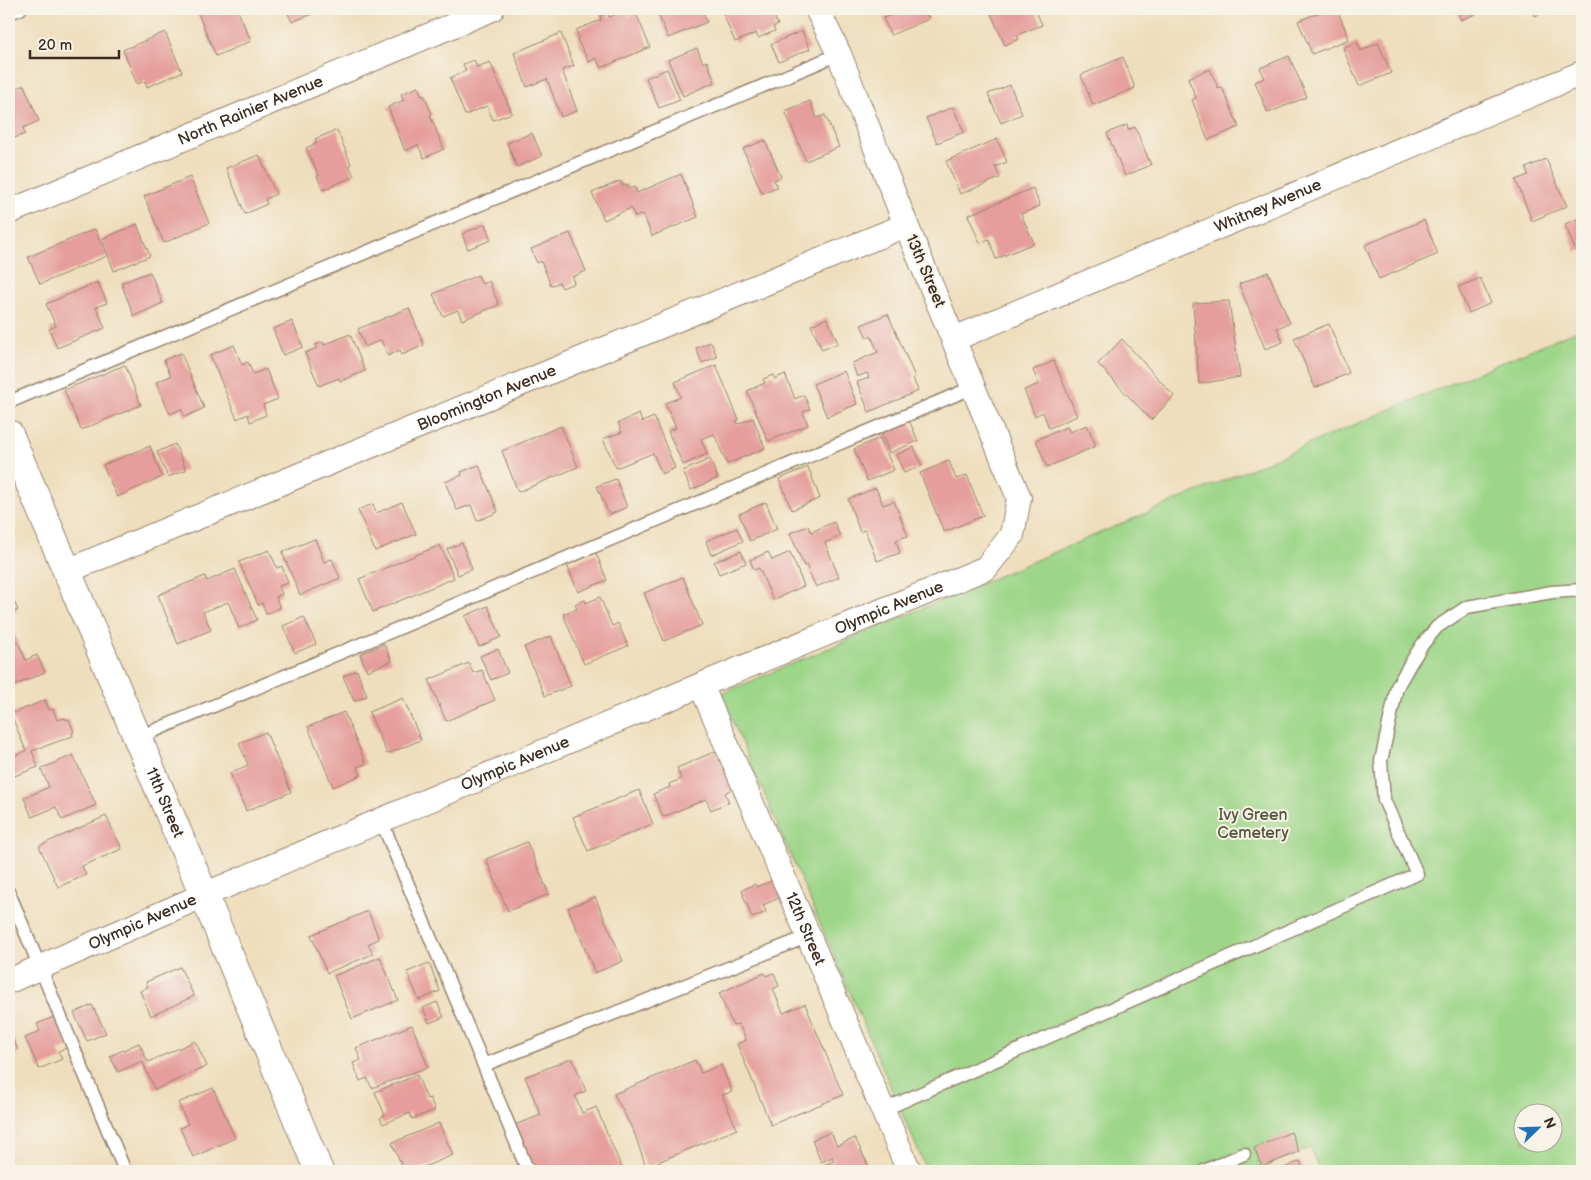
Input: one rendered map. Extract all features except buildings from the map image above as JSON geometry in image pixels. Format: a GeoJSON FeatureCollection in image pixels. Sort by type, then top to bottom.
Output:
{"type":"FeatureCollection","features":[{"type":"Feature","properties":{"kind":"main road","name":"11th Street"},"geometry":{"type":"LineString","coordinates":[[9,434],[319,1171]]}},
{"type":"Feature","properties":{"kind":"street","name":"North Rainier Avenue"},"geometry":{"type":"LineString","coordinates":[[9,212],[492,9]]}},
{"type":"Feature","properties":{"kind":"street","name":"13th Street"},"geometry":{"type":"LineString","coordinates":[[817,9],[839,54],[906,225],[1019,498],[1012,534]]}},
{"type":"Feature","properties":{"kind":"street","name":"Whitney Avenue"},"geometry":{"type":"LineString","coordinates":[[954,339],[1582,72]]}},
{"type":"Feature","properties":{"kind":"street","name":"Bloomington Avenue"},"geometry":{"type":"LineString","coordinates":[[67,571],[906,225]]}},
{"type":"Feature","properties":{"kind":"street","name":"Olympic Avenue"},"geometry":{"type":"LineString","coordinates":[[9,980],[204,895],[701,685],[986,568],[1012,534]]}},
{"type":"Feature","properties":{"kind":"street","name":"12th Street"},"geometry":{"type":"LineString","coordinates":[[701,685],[910,1171]]}},
{"type":"Feature","properties":{"kind":"lane"},"geometry":{"type":"LineString","coordinates":[[9,13],[20,9]]}},
{"type":"Feature","properties":{"kind":"lane"},"geometry":{"type":"LineString","coordinates":[[9,402],[839,54]]}},
{"type":"Feature","properties":{"kind":"lane"},"geometry":{"type":"LineString","coordinates":[[137,738],[974,387]]}},
{"type":"Feature","properties":{"kind":"lane"},"geometry":{"type":"LineString","coordinates":[[883,1110],[1417,874],[1384,800],[1381,761],[1397,687],[1410,664],[1422,645],[1438,627],[1467,607],[1552,592],[1582,590]]}},
{"type":"Feature","properties":{"kind":"lane"},"geometry":{"type":"LineString","coordinates":[[381,820],[528,1171]]}},
{"type":"Feature","properties":{"kind":"lane"},"geometry":{"type":"LineString","coordinates":[[9,893],[125,1171]]}},
{"type":"Feature","properties":{"kind":"lane"},"geometry":{"type":"LineString","coordinates":[[484,1065],[809,936]]}},
{"type":"Feature","properties":{"kind":"lane"},"geometry":{"type":"LineString","coordinates":[[1204,1171],[1244,1154]]}},
{"type":"Feature","properties":{"kind":"green space","name":"Ivy Green Cemetery"},"geometry":{"type":"Polygon","coordinates":[[[1582,328],[1582,1171],[1320,1171],[1310,1148],[1252,1171],[927,1171],[721,694],[1582,328]]]}}]}
